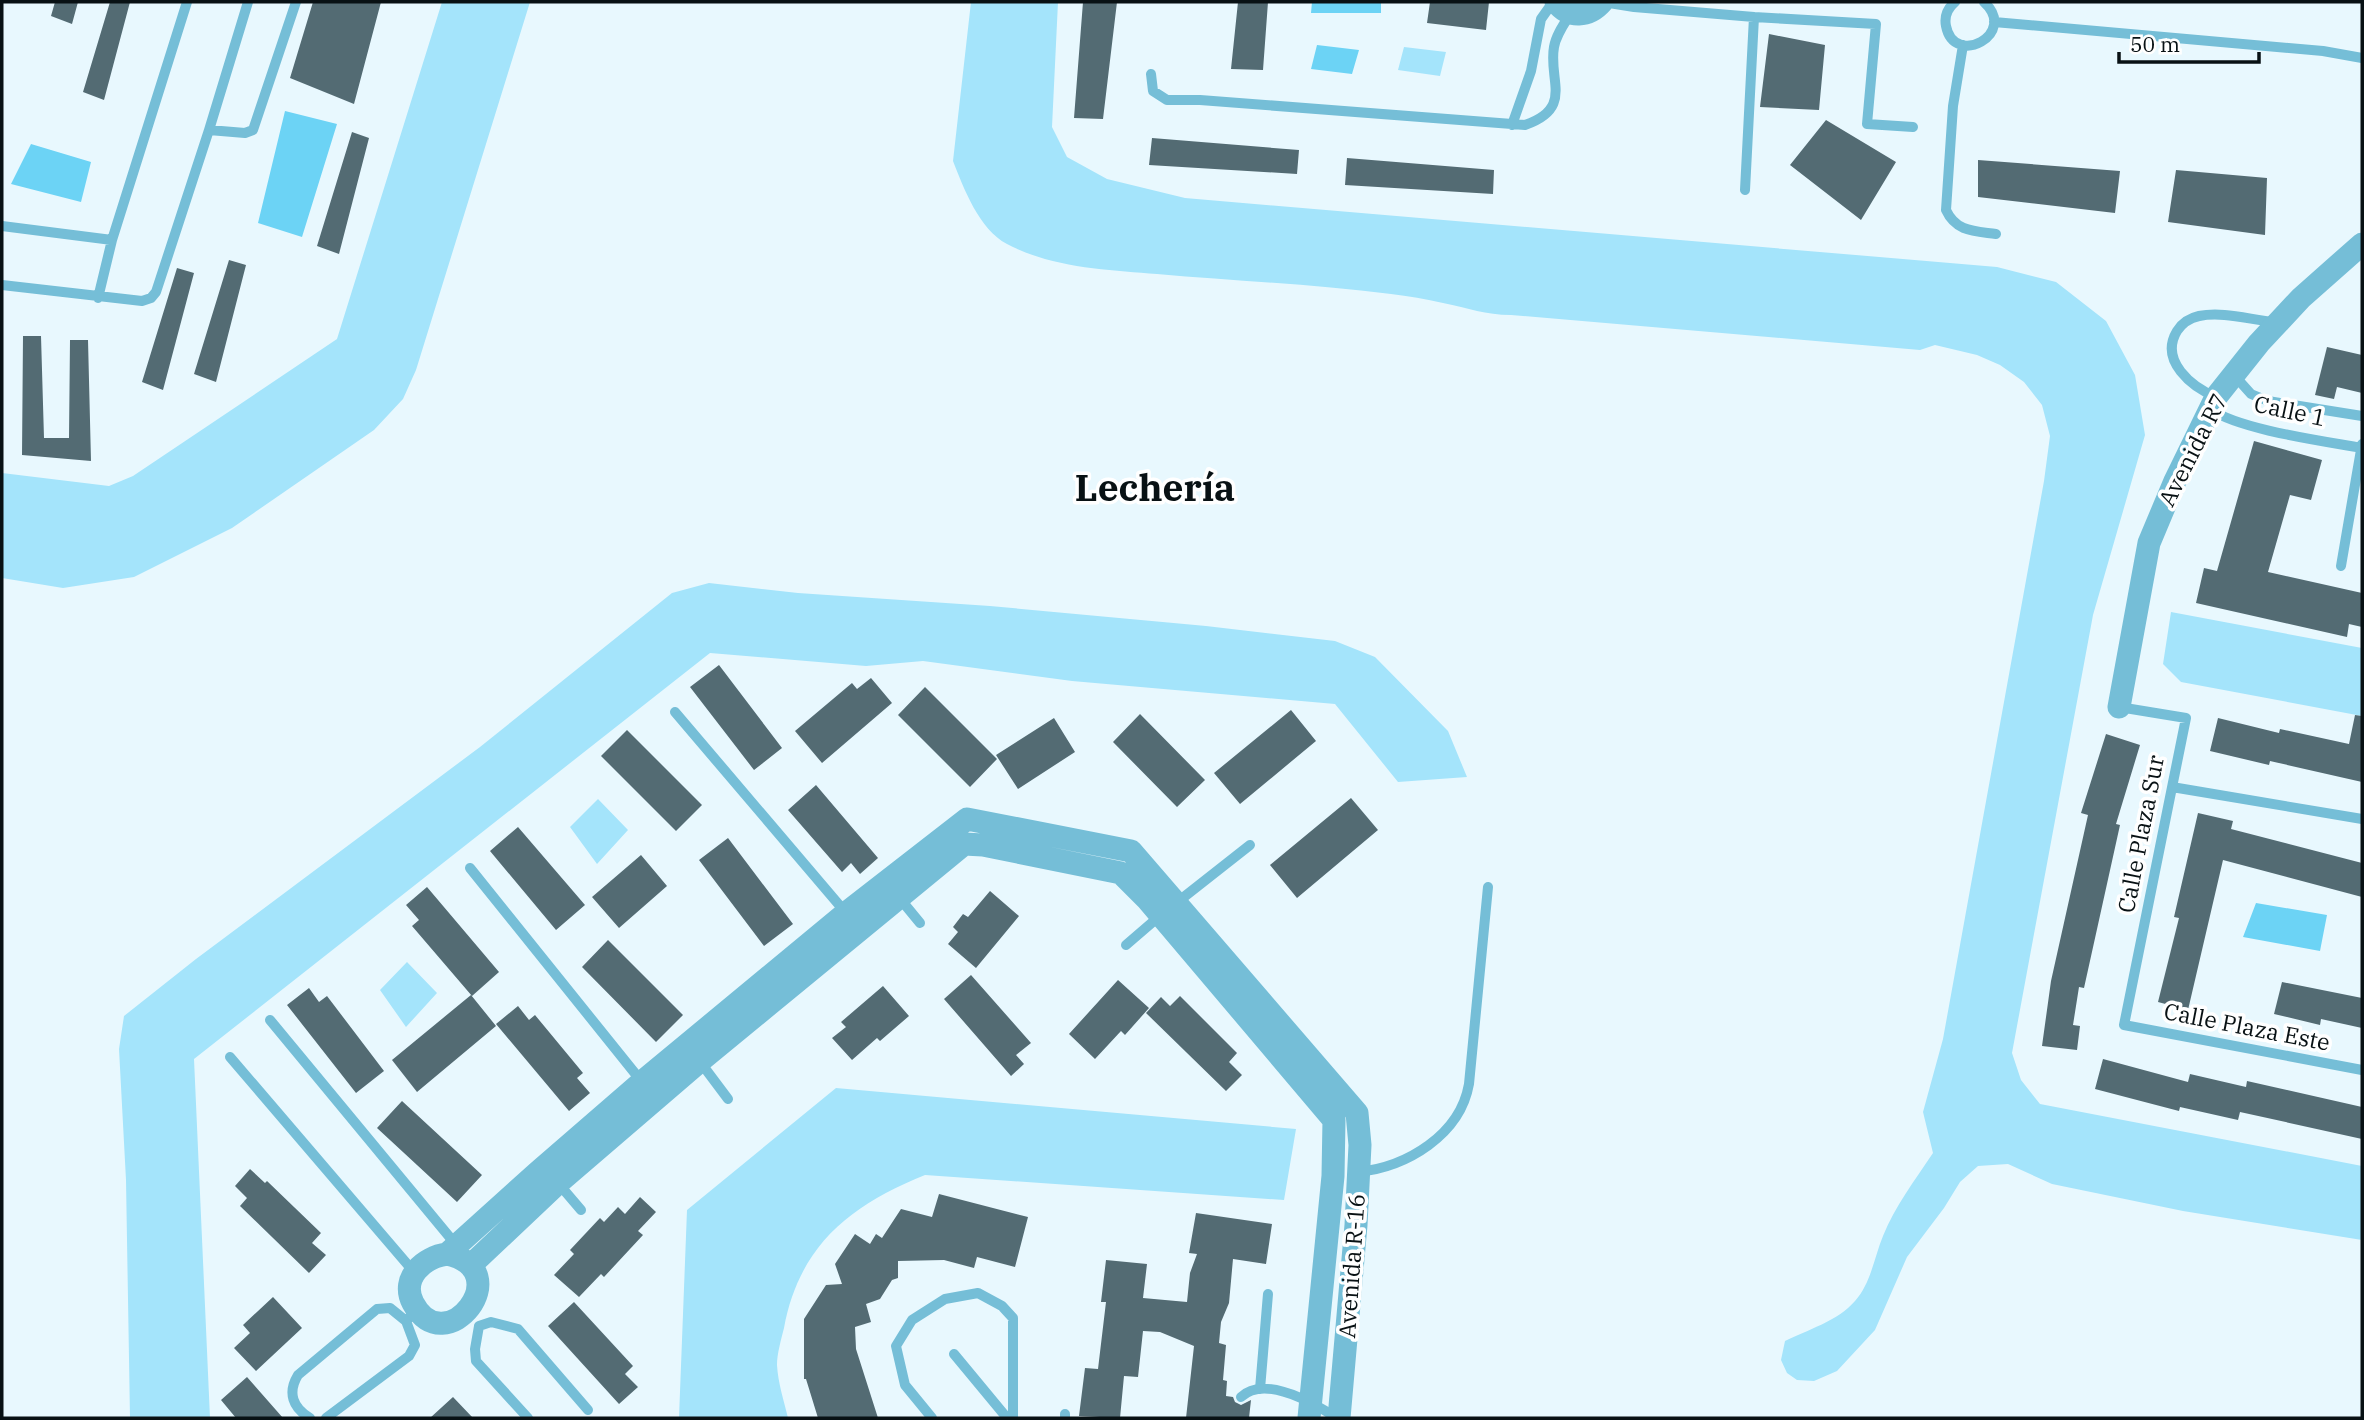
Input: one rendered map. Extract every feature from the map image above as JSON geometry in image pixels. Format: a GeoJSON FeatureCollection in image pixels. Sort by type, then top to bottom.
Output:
{"type":"FeatureCollection","features":[{"type":"Feature","properties":{"kind":"street"},"geometry":{"type":"LineString","coordinates":[[1560,6],[1586,14],[1603,2]]}},
{"type":"Feature","properties":{"kind":"street","name":"Avenida R7"},"geometry":{"type":"LineString","coordinates":[[2119,707],[2149,543],[2175,481],[2213,403],[2278,322],[2362,244]]}},
{"type":"Feature","properties":{"kind":"street"},"geometry":{"type":"LineString","coordinates":[[452,1250],[471,1265],[477,1280],[474,1319],[461,1318],[446,1323],[411,1315],[409,1288],[414,1272],[429,1259],[452,1250],[551,1175],[694,1053],[893,890],[967,819],[1130,851],[1169,909],[1334,1120],[1356,1113],[1169,909]]}},
{"type":"Feature","properties":{"kind":"street"},"geometry":{"type":"LineString","coordinates":[[752,1005],[846,913],[893,890]]}},
{"type":"Feature","properties":{"kind":"street"},"geometry":{"type":"LineString","coordinates":[[471,1265],[551,1175],[642,1082],[694,1053]]}},
{"type":"Feature","properties":{"kind":"street","name":"Avenida R-16"},"geometry":{"type":"LineString","coordinates":[[1338,1418],[1360,1144],[1356,1113]]}},
{"type":"Feature","properties":{"kind":"street","name":"Avenida R-16"},"geometry":{"type":"LineString","coordinates":[[1310,1410],[1334,1176],[1334,1120]]}},
{"type":"Feature","properties":{"kind":"lane"},"geometry":{"type":"LineString","coordinates":[[97,298],[112,240],[187,2]]}},
{"type":"Feature","properties":{"kind":"lane"},"geometry":{"type":"LineString","coordinates":[[2,285],[142,302],[151,298],[156,292],[248,2]]}},
{"type":"Feature","properties":{"kind":"lane"},"geometry":{"type":"LineString","coordinates":[[209,130],[245,133],[253,130],[296,2]]}},
{"type":"Feature","properties":{"kind":"lane"},"geometry":{"type":"LineString","coordinates":[[1603,2],[1754,17],[1876,24],[1867,124],[1913,127]]}},
{"type":"Feature","properties":{"kind":"lane"},"geometry":{"type":"LineString","coordinates":[[1955,2],[1946,15],[1946,27],[1952,38],[1969,46],[1981,43],[1990,34],[1994,22],[1991,10],[1984,2]]}},
{"type":"Feature","properties":{"kind":"lane"},"geometry":{"type":"LineString","coordinates":[[1512,125],[1531,71],[1541,19],[1560,6]]}},
{"type":"Feature","properties":{"kind":"lane"},"geometry":{"type":"LineString","coordinates":[[1151,74],[1153,90],[1167,100],[1212,101],[1512,125],[1535,122],[1544,116],[1553,102],[1557,82],[1553,59],[1560,6]]}},
{"type":"Feature","properties":{"kind":"lane"},"geometry":{"type":"LineString","coordinates":[[1745,190],[1754,17]]}},
{"type":"Feature","properties":{"kind":"lane"},"geometry":{"type":"LineString","coordinates":[[1994,22],[2323,51],[2362,58]]}},
{"type":"Feature","properties":{"kind":"lane"},"geometry":{"type":"LineString","coordinates":[[1963,45],[1954,106],[1946,210],[1961,228],[1996,234]]}},
{"type":"Feature","properties":{"kind":"lane"},"geometry":{"type":"LineString","coordinates":[[2,226],[112,240]]}},
{"type":"Feature","properties":{"kind":"lane","name":"Calle 1"},"geometry":{"type":"LineString","coordinates":[[2278,322],[2210,315],[2191,318],[2178,330],[2172,345],[2175,362],[2213,403],[2219,415],[2251,426],[2362,447]]}},
{"type":"Feature","properties":{"kind":"lane"},"geometry":{"type":"LineString","coordinates":[[2234,375],[2251,394],[2268,401],[2362,416]]}},
{"type":"Feature","properties":{"kind":"lane"},"geometry":{"type":"LineString","coordinates":[[2341,566],[2362,447]]}},
{"type":"Feature","properties":{"kind":"lane","name":"Calle Plaza Sur"},"geometry":{"type":"LineString","coordinates":[[2119,707],[2186,718],[2124,1025]]}},
{"type":"Feature","properties":{"kind":"lane"},"geometry":{"type":"LineString","coordinates":[[676,712],[846,913]]}},
{"type":"Feature","properties":{"kind":"lane"},"geometry":{"type":"LineString","coordinates":[[2172,787],[2362,820]]}},
{"type":"Feature","properties":{"kind":"lane"},"geometry":{"type":"LineString","coordinates":[[1126,945],[1250,845]]}},
{"type":"Feature","properties":{"kind":"lane"},"geometry":{"type":"LineString","coordinates":[[470,868],[642,1082]]}},
{"type":"Feature","properties":{"kind":"lane"},"geometry":{"type":"LineString","coordinates":[[1358,1172],[1378,1169],[1417,1152],[1447,1130],[1460,1113],[1469,1084],[1488,887]]}},
{"type":"Feature","properties":{"kind":"lane"},"geometry":{"type":"LineString","coordinates":[[893,890],[920,923]]}},
{"type":"Feature","properties":{"kind":"lane"},"geometry":{"type":"LineString","coordinates":[[270,1020],[452,1250]]}},
{"type":"Feature","properties":{"kind":"lane","name":"Calle Plaza Este"},"geometry":{"type":"LineString","coordinates":[[2124,1025],[2362,1070]]}},
{"type":"Feature","properties":{"kind":"lane"},"geometry":{"type":"LineString","coordinates":[[694,1053],[728,1099]]}},
{"type":"Feature","properties":{"kind":"lane"},"geometry":{"type":"LineString","coordinates":[[230,1057],[414,1272]]}},
{"type":"Feature","properties":{"kind":"lane"},"geometry":{"type":"LineString","coordinates":[[551,1175],[581,1210]]}},
{"type":"Feature","properties":{"kind":"lane"},"geometry":{"type":"LineString","coordinates":[[932,1418],[905,1385],[896,1346],[912,1320],[945,1299],[978,1293],[1002,1306],[1013,1318],[1010,1418]]}},
{"type":"Feature","properties":{"kind":"lane"},"geometry":{"type":"LineString","coordinates":[[1260,1389],[1268,1293]]}},
{"type":"Feature","properties":{"kind":"lane"},"geometry":{"type":"LineString","coordinates":[[310,1418],[294,1404],[293,1383],[298,1375],[377,1309],[390,1308],[411,1315],[415,1345],[409,1356],[326,1418]]}},
{"type":"Feature","properties":{"kind":"lane"},"geometry":{"type":"LineString","coordinates":[[528,1418],[476,1361],[474,1319],[518,1329],[588,1410]]}},
{"type":"Feature","properties":{"kind":"lane"},"geometry":{"type":"LineString","coordinates":[[954,1354],[1010,1418]]}},
{"type":"Feature","properties":{"kind":"lane"},"geometry":{"type":"LineString","coordinates":[[1241,1398],[1247,1392],[1260,1389],[1298,1395],[1310,1410],[1338,1418]]}},
{"type":"Feature","properties":{"kind":"shaded area"},"geometry":{"type":"Polygon","coordinates":[[[442,2],[530,2],[416,370],[403,399],[374,430],[232,528],[134,577],[63,588],[2,578],[2,473],[109,486],[133,476],[337,339],[442,2]]]}},
{"type":"Feature","properties":{"kind":"shaded area"},"geometry":{"type":"Polygon","coordinates":[[[971,2],[1058,2],[1052,127],[1067,157],[1107,179],[1185,198],[1997,267],[2056,282],[2106,321],[2135,375],[2145,435],[2093,615],[2012,1053],[2021,1080],[2040,1104],[2362,1166],[2362,1240],[2183,1211],[2052,1184],[2008,1164],[1978,1166],[1960,1182],[1907,1257],[1875,1330],[1837,1371],[1814,1381],[1797,1380],[1787,1373],[1781,1360],[1785,1341],[1831,1320],[1855,1301],[1869,1278],[1893,1214],[1933,1153],[1923,1112],[1943,1039],[2044,481],[2050,436],[2042,405],[2024,382],[2000,365],[1977,355],[1935,345],[1920,350],[1493,314],[1417,298],[1362,291],[1100,269],[1061,263],[1024,252],[1007,244],[988,229],[962,184],[953,161],[971,2]]]}},
{"type":"Feature","properties":{"kind":"shaded area"},"geometry":{"type":"Polygon","coordinates":[[[1312,2],[1381,2],[1381,13],[1311,13],[1312,2]]]}},
{"type":"Feature","properties":{"kind":"shaded area"},"geometry":{"type":"Polygon","coordinates":[[[1317,45],[1359,50],[1352,74],[1311,69],[1317,45]]]}},
{"type":"Feature","properties":{"kind":"shaded area"},"geometry":{"type":"Polygon","coordinates":[[[1404,47],[1446,52],[1440,76],[1398,70],[1404,47]]]}},
{"type":"Feature","properties":{"kind":"shaded area"},"geometry":{"type":"Polygon","coordinates":[[[285,111],[337,124],[302,237],[258,223],[285,111]]]}},
{"type":"Feature","properties":{"kind":"shaded area"},"geometry":{"type":"Polygon","coordinates":[[[31,144],[91,162],[81,202],[11,184],[31,144]]]}},
{"type":"Feature","properties":{"kind":"shaded area"},"geometry":{"type":"Polygon","coordinates":[[[709,583],[798,593],[990,606],[1206,626],[1335,641],[1375,657],[1448,731],[1467,777],[1398,782],[1335,704],[1072,681],[923,661],[866,666],[710,653],[194,1059],[210,1418],[130,1418],[126,1180],[119,1049],[124,1016],[480,747],[672,593],[709,583]]]}},
{"type":"Feature","properties":{"kind":"shaded area"},"geometry":{"type":"Polygon","coordinates":[[[2171,612],[2362,648],[2362,716],[2181,682],[2163,664],[2171,612]]]}},
{"type":"Feature","properties":{"kind":"shaded area"},"geometry":{"type":"Polygon","coordinates":[[[598,799],[628,830],[597,864],[570,827],[598,799]]]}},
{"type":"Feature","properties":{"kind":"shaded area"},"geometry":{"type":"Polygon","coordinates":[[[2256,903],[2327,915],[2320,951],[2243,937],[2256,903]]]}},
{"type":"Feature","properties":{"kind":"shaded area"},"geometry":{"type":"Polygon","coordinates":[[[407,962],[437,993],[406,1027],[380,990],[407,962]]]}},
{"type":"Feature","properties":{"kind":"shaded area"},"geometry":{"type":"Polygon","coordinates":[[[836,1088],[1296,1129],[1284,1200],[925,1175],[898,1187],[851,1215],[832,1232],[815,1251],[802,1274],[791,1299],[777,1361],[788,1418],[679,1418],[687,1210],[836,1088]]]}},
{"type":"Feature","properties":{"kind":"building"},"geometry":{"type":"Polygon","coordinates":[[[55,2],[78,2],[72,24],[51,16],[55,2]]]}},
{"type":"Feature","properties":{"kind":"building"},"geometry":{"type":"Polygon","coordinates":[[[110,2],[130,2],[104,100],[83,92],[110,2]]]}},
{"type":"Feature","properties":{"kind":"building"},"geometry":{"type":"Polygon","coordinates":[[[313,2],[381,2],[354,104],[290,78],[313,2]]]}},
{"type":"Feature","properties":{"kind":"building"},"geometry":{"type":"Polygon","coordinates":[[[1083,2],[1117,2],[1103,119],[1074,118],[1083,2]]]}},
{"type":"Feature","properties":{"kind":"building"},"geometry":{"type":"Polygon","coordinates":[[[1238,2],[1268,2],[1263,70],[1231,69],[1238,2]]]}},
{"type":"Feature","properties":{"kind":"building"},"geometry":{"type":"Polygon","coordinates":[[[1430,2],[1489,2],[1486,30],[1427,23],[1430,2]]]}},
{"type":"Feature","properties":{"kind":"building"},"geometry":{"type":"Polygon","coordinates":[[[1769,34],[1825,45],[1819,110],[1760,107],[1769,34]]]}},
{"type":"Feature","properties":{"kind":"building"},"geometry":{"type":"Polygon","coordinates":[[[1826,120],[1896,162],[1861,220],[1790,165],[1826,120]]]}},
{"type":"Feature","properties":{"kind":"building"},"geometry":{"type":"Polygon","coordinates":[[[352,132],[369,138],[339,254],[317,246],[352,132]]]}},
{"type":"Feature","properties":{"kind":"building"},"geometry":{"type":"Polygon","coordinates":[[[1152,138],[1299,150],[1297,174],[1149,165],[1152,138]]]}},
{"type":"Feature","properties":{"kind":"building"},"geometry":{"type":"Polygon","coordinates":[[[1347,158],[1494,170],[1493,194],[1345,185],[1347,158]]]}},
{"type":"Feature","properties":{"kind":"building"},"geometry":{"type":"Polygon","coordinates":[[[1978,160],[2120,171],[2115,213],[1978,197],[1978,160]]]}},
{"type":"Feature","properties":{"kind":"building"},"geometry":{"type":"Polygon","coordinates":[[[2176,170],[2267,178],[2265,235],[2168,222],[2176,170]]]}},
{"type":"Feature","properties":{"kind":"building"},"geometry":{"type":"Polygon","coordinates":[[[229,260],[246,265],[216,382],[194,374],[229,260]]]}},
{"type":"Feature","properties":{"kind":"building"},"geometry":{"type":"Polygon","coordinates":[[[177,268],[194,273],[163,390],[142,382],[177,268]]]}},
{"type":"Feature","properties":{"kind":"building"},"geometry":{"type":"Polygon","coordinates":[[[23,336],[41,336],[44,438],[69,438],[70,340],[88,340],[91,461],[22,455],[23,336]]]}},
{"type":"Feature","properties":{"kind":"building"},"geometry":{"type":"Polygon","coordinates":[[[2327,347],[2362,355],[2362,393],[2337,387],[2334,399],[2315,395],[2327,347]]]}},
{"type":"Feature","properties":{"kind":"building"},"geometry":{"type":"Polygon","coordinates":[[[2254,441],[2322,460],[2311,500],[2290,495],[2268,572],[2362,593],[2362,627],[2349,624],[2347,637],[2196,603],[2204,568],[2217,571],[2254,441]]]}},
{"type":"Feature","properties":{"kind":"building"},"geometry":{"type":"Polygon","coordinates":[[[719,665],[782,748],[754,770],[690,687],[719,665]]]}},
{"type":"Feature","properties":{"kind":"building"},"geometry":{"type":"Polygon","coordinates":[[[871,678],[892,703],[822,763],[795,731],[852,683],[857,689],[871,678]]]}},
{"type":"Feature","properties":{"kind":"building"},"geometry":{"type":"Polygon","coordinates":[[[925,687],[997,759],[970,787],[898,715],[925,687]]]}},
{"type":"Feature","properties":{"kind":"building"},"geometry":{"type":"Polygon","coordinates":[[[1291,710],[1316,741],[1240,804],[1214,773],[1291,710]]]}},
{"type":"Feature","properties":{"kind":"building"},"geometry":{"type":"Polygon","coordinates":[[[1140,714],[1205,780],[1177,807],[1113,742],[1140,714]]]}},
{"type":"Feature","properties":{"kind":"building"},"geometry":{"type":"Polygon","coordinates":[[[2355,715],[2362,716],[2362,782],[2270,761],[2269,765],[2210,751],[2218,718],[2279,733],[2280,729],[2349,744],[2355,715]]]}},
{"type":"Feature","properties":{"kind":"building"},"geometry":{"type":"Polygon","coordinates":[[[1054,718],[1075,752],[1018,789],[996,755],[1054,718]]]}},
{"type":"Feature","properties":{"kind":"building"},"geometry":{"type":"Polygon","coordinates":[[[627,730],[702,805],[676,831],[601,756],[627,730]]]}},
{"type":"Feature","properties":{"kind":"building"},"geometry":{"type":"Polygon","coordinates":[[[2106,734],[2140,745],[2116,824],[2120,825],[2084,988],[2079,987],[2073,1025],[2080,1026],[2077,1050],[2042,1046],[2051,981],[2088,815],[2081,813],[2106,734]]]}},
{"type":"Feature","properties":{"kind":"building"},"geometry":{"type":"Polygon","coordinates":[[[816,785],[878,858],[860,874],[851,863],[842,872],[788,810],[816,785]]]}},
{"type":"Feature","properties":{"kind":"building"},"geometry":{"type":"Polygon","coordinates":[[[1351,798],[1378,830],[1297,898],[1270,865],[1351,798]]]}},
{"type":"Feature","properties":{"kind":"building"},"geometry":{"type":"Polygon","coordinates":[[[2198,813],[2233,821],[2231,829],[2362,863],[2362,897],[2223,860],[2188,1010],[2158,1002],[2179,918],[2174,917],[2198,813]]]}},
{"type":"Feature","properties":{"kind":"building"},"geometry":{"type":"Polygon","coordinates":[[[518,827],[585,905],[556,930],[490,851],[518,827]]]}},
{"type":"Feature","properties":{"kind":"building"},"geometry":{"type":"Polygon","coordinates":[[[728,838],[793,924],[764,946],[699,860],[728,838]]]}},
{"type":"Feature","properties":{"kind":"building"},"geometry":{"type":"Polygon","coordinates":[[[641,855],[667,886],[619,928],[592,897],[641,855]]]}},
{"type":"Feature","properties":{"kind":"building"},"geometry":{"type":"Polygon","coordinates":[[[427,887],[499,972],[472,996],[412,926],[419,920],[406,905],[427,887]]]}},
{"type":"Feature","properties":{"kind":"building"},"geometry":{"type":"Polygon","coordinates":[[[990,891],[1019,916],[976,968],[948,944],[958,932],[953,927],[963,914],[968,917],[990,891]]]}},
{"type":"Feature","properties":{"kind":"building"},"geometry":{"type":"Polygon","coordinates":[[[608,940],[683,1015],[656,1042],[582,967],[608,940]]]}},
{"type":"Feature","properties":{"kind":"building"},"geometry":{"type":"Polygon","coordinates":[[[971,975],[1031,1043],[1016,1055],[1024,1064],[1011,1076],[944,999],[971,975]]]}},
{"type":"Feature","properties":{"kind":"building"},"geometry":{"type":"Polygon","coordinates":[[[1118,980],[1149,1008],[1125,1035],[1121,1031],[1095,1059],[1069,1034],[1118,980]]]}},
{"type":"Feature","properties":{"kind":"building"},"geometry":{"type":"Polygon","coordinates":[[[2282,982],[2362,998],[2362,1028],[2321,1019],[2320,1025],[2274,1014],[2282,982]]]}},
{"type":"Feature","properties":{"kind":"building"},"geometry":{"type":"Polygon","coordinates":[[[883,986],[909,1016],[880,1041],[877,1038],[852,1060],[832,1038],[846,1027],[841,1022],[883,986]]]}},
{"type":"Feature","properties":{"kind":"building"},"geometry":{"type":"Polygon","coordinates":[[[309,988],[319,1002],[327,996],[384,1071],[356,1093],[287,1005],[309,988]]]}},
{"type":"Feature","properties":{"kind":"building"},"geometry":{"type":"Polygon","coordinates":[[[471,995],[496,1026],[417,1092],[392,1060],[471,995]]]}},
{"type":"Feature","properties":{"kind":"building"},"geometry":{"type":"Polygon","coordinates":[[[1180,996],[1237,1053],[1229,1062],[1242,1075],[1226,1091],[1146,1013],[1161,997],[1170,1006],[1180,996]]]}},
{"type":"Feature","properties":{"kind":"building"},"geometry":{"type":"Polygon","coordinates":[[[518,1006],[529,1020],[535,1015],[583,1073],[577,1078],[590,1093],[569,1111],[496,1024],[518,1006]]]}},
{"type":"Feature","properties":{"kind":"building"},"geometry":{"type":"Polygon","coordinates":[[[2103,1059],[2188,1082],[2190,1074],[2246,1087],[2247,1081],[2362,1107],[2362,1139],[2240,1112],[2238,1120],[2180,1107],[2179,1111],[2095,1089],[2103,1059]]]}},
{"type":"Feature","properties":{"kind":"building"},"geometry":{"type":"Polygon","coordinates":[[[402,1101],[482,1175],[457,1202],[377,1128],[402,1101]]]}},
{"type":"Feature","properties":{"kind":"building"},"geometry":{"type":"Polygon","coordinates":[[[250,1169],[265,1183],[267,1181],[321,1233],[312,1243],[326,1255],[309,1273],[240,1206],[247,1198],[235,1186],[250,1169]]]}},
{"type":"Feature","properties":{"kind":"building"},"geometry":{"type":"Polygon","coordinates":[[[939,1194],[1028,1217],[1015,1267],[977,1257],[974,1268],[944,1260],[898,1261],[898,1278],[892,1280],[880,1299],[866,1304],[871,1322],[855,1327],[856,1349],[878,1418],[818,1418],[804,1379],[804,1319],[826,1285],[842,1284],[835,1264],[855,1234],[870,1244],[876,1234],[882,1238],[901,1209],[932,1217],[939,1194]]]}},
{"type":"Feature","properties":{"kind":"building"},"geometry":{"type":"Polygon","coordinates":[[[640,1197],[656,1212],[638,1231],[643,1235],[604,1277],[601,1274],[579,1297],[554,1275],[574,1254],[570,1250],[600,1218],[604,1222],[618,1207],[625,1214],[640,1197]]]}},
{"type":"Feature","properties":{"kind":"building"},"geometry":{"type":"Polygon","coordinates":[[[1196,1213],[1272,1224],[1266,1264],[1233,1259],[1229,1303],[1221,1322],[1219,1343],[1226,1345],[1223,1380],[1227,1381],[1226,1396],[1233,1397],[1235,1402],[1241,1405],[1251,1400],[1249,1418],[1186,1418],[1194,1346],[1160,1332],[1143,1331],[1138,1377],[1124,1376],[1120,1418],[1079,1416],[1085,1368],[1098,1369],[1106,1302],[1101,1302],[1106,1260],[1147,1264],[1143,1298],[1187,1302],[1190,1273],[1197,1254],[1189,1253],[1196,1213]]]}},
{"type":"Feature","properties":{"kind":"building"},"geometry":{"type":"Polygon","coordinates":[[[273,1297],[302,1328],[256,1371],[234,1348],[250,1333],[243,1325],[273,1297]]]}},
{"type":"Feature","properties":{"kind":"building"},"geometry":{"type":"Polygon","coordinates":[[[574,1302],[633,1366],[625,1374],[638,1387],[619,1404],[548,1326],[574,1302]]]}},
{"type":"Feature","properties":{"kind":"building"},"geometry":{"type":"Polygon","coordinates":[[[247,1377],[283,1418],[236,1418],[221,1400],[247,1377]]]}},
{"type":"Feature","properties":{"kind":"building"},"geometry":{"type":"Polygon","coordinates":[[[453,1397],[473,1418],[430,1418],[453,1397]]]}},
{"type":"Feature","properties":{"kind":"district","name":"Lechería"},"geometry":{"type":"Point","coordinates":[1155,488]}}]}
